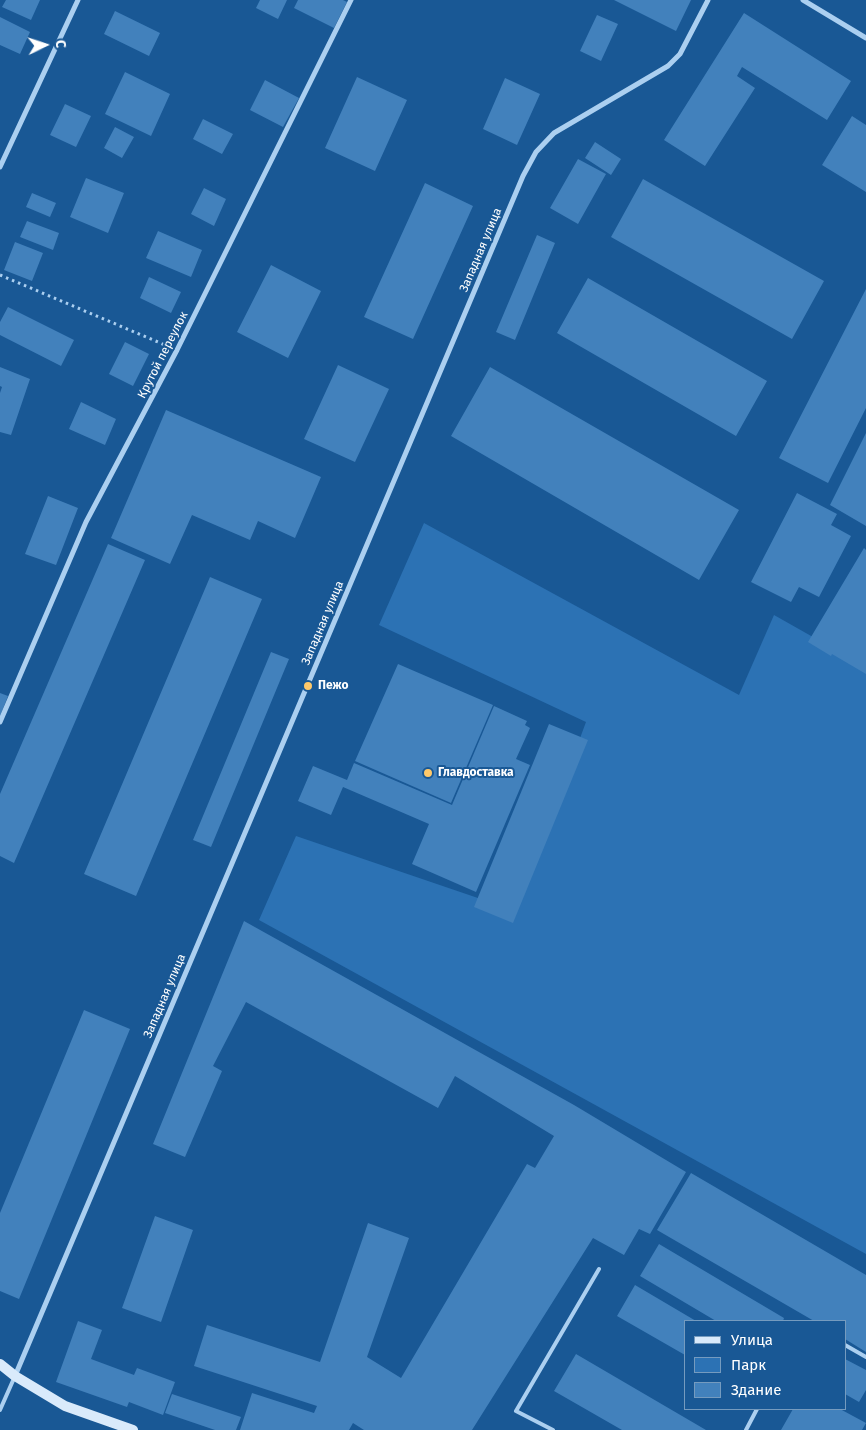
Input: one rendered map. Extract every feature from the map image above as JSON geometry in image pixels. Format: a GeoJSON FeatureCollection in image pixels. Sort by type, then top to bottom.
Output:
{"type":"FeatureCollection","features":[{"type":"Feature","properties":{"kind":"street"},"geometry":{"type":"LineString","coordinates":[[0,168],[78,0]]}},
{"type":"Feature","properties":{"kind":"street","name":"Крутой переулок"},"geometry":{"type":"LineString","coordinates":[[0,722],[86,522],[177,350],[352,0]]}},
{"type":"Feature","properties":{"kind":"street","name":"Западная улица"},"geometry":{"type":"LineString","coordinates":[[15,1376],[523,176],[536,152],[554,133],[668,66],[680,54],[689,40],[708,0]]}},
{"type":"Feature","properties":{"kind":"street"},"geometry":{"type":"LineString","coordinates":[[803,0],[866,38]]}},
{"type":"Feature","properties":{"kind":"street"},"geometry":{"type":"LineString","coordinates":[[0,1364],[15,1376],[65,1406],[133,1430]]}},
{"type":"Feature","properties":{"kind":"lane"},"geometry":{"type":"LineString","coordinates":[[553,1430],[516,1411],[599,1269]]}},
{"type":"Feature","properties":{"kind":"lane"},"geometry":{"type":"LineString","coordinates":[[846,1346],[866,1357]]}},
{"type":"Feature","properties":{"kind":"lane"},"geometry":{"type":"LineString","coordinates":[[0,1410],[15,1376]]}},
{"type":"Feature","properties":{"kind":"lane"},"geometry":{"type":"LineString","coordinates":[[746,1430],[756,1410]]}},
{"type":"Feature","properties":{"kind":"path"},"geometry":{"type":"LineString","coordinates":[[0,275],[177,350]]}},
{"type":"Feature","properties":{"kind":"green space"},"geometry":{"type":"Polygon","coordinates":[[[424,523],[739,695],[774,615],[866,667],[866,1254],[259,920],[296,836],[516,911],[586,722],[379,625],[424,523]]]}},
{"type":"Feature","properties":{"kind":"building"},"geometry":{"type":"Polygon","coordinates":[[[6,0],[40,0],[31,20],[2,7],[6,0]]]}},
{"type":"Feature","properties":{"kind":"building"},"geometry":{"type":"Polygon","coordinates":[[[260,0],[287,0],[278,19],[256,8],[260,0]]]}},
{"type":"Feature","properties":{"kind":"building"},"geometry":{"type":"Polygon","coordinates":[[[298,0],[343,0],[347,2],[334,28],[294,8],[298,0]]]}},
{"type":"Feature","properties":{"kind":"building"},"geometry":{"type":"Polygon","coordinates":[[[614,0],[691,0],[676,31],[614,0]]]}},
{"type":"Feature","properties":{"kind":"building"},"geometry":{"type":"Polygon","coordinates":[[[115,11],[160,33],[149,56],[104,34],[115,11]]]}},
{"type":"Feature","properties":{"kind":"building"},"geometry":{"type":"Polygon","coordinates":[[[744,13],[851,81],[827,120],[742,67],[737,76],[755,88],[705,166],[664,140],[744,13]]]}},
{"type":"Feature","properties":{"kind":"building"},"geometry":{"type":"Polygon","coordinates":[[[597,15],[618,24],[601,61],[580,51],[597,15]]]}},
{"type":"Feature","properties":{"kind":"building"},"geometry":{"type":"Polygon","coordinates":[[[0,17],[30,32],[20,54],[0,45],[0,17]]]}},
{"type":"Feature","properties":{"kind":"building"},"geometry":{"type":"Polygon","coordinates":[[[125,72],[170,94],[151,136],[105,114],[125,72]]]}},
{"type":"Feature","properties":{"kind":"building"},"geometry":{"type":"Polygon","coordinates":[[[357,77],[407,100],[375,171],[325,148],[357,77]]]}},
{"type":"Feature","properties":{"kind":"building"},"geometry":{"type":"Polygon","coordinates":[[[505,78],[540,94],[517,145],[483,129],[505,78]]]}},
{"type":"Feature","properties":{"kind":"building"},"geometry":{"type":"Polygon","coordinates":[[[265,80],[299,98],[283,127],[250,110],[265,80]]]}},
{"type":"Feature","properties":{"kind":"building"},"geometry":{"type":"Polygon","coordinates":[[[65,104],[91,116],[76,147],[50,135],[65,104]]]}},
{"type":"Feature","properties":{"kind":"building"},"geometry":{"type":"Polygon","coordinates":[[[852,116],[866,125],[866,192],[822,165],[852,116]]]}},
{"type":"Feature","properties":{"kind":"building"},"geometry":{"type":"Polygon","coordinates":[[[203,119],[233,134],[222,154],[193,139],[203,119]]]}},
{"type":"Feature","properties":{"kind":"building"},"geometry":{"type":"Polygon","coordinates":[[[115,127],[134,137],[122,158],[104,148],[115,127]]]}},
{"type":"Feature","properties":{"kind":"building"},"geometry":{"type":"Polygon","coordinates":[[[595,142],[621,159],[611,175],[585,158],[595,142]]]}},
{"type":"Feature","properties":{"kind":"building"},"geometry":{"type":"Polygon","coordinates":[[[578,159],[606,174],[578,224],[550,208],[578,159]]]}},
{"type":"Feature","properties":{"kind":"building"},"geometry":{"type":"Polygon","coordinates":[[[86,178],[124,193],[108,233],[70,217],[86,178]]]}},
{"type":"Feature","properties":{"kind":"building"},"geometry":{"type":"Polygon","coordinates":[[[643,179],[824,281],[792,339],[611,237],[643,179]]]}},
{"type":"Feature","properties":{"kind":"building"},"geometry":{"type":"Polygon","coordinates":[[[425,183],[473,206],[413,339],[364,317],[425,183]]]}},
{"type":"Feature","properties":{"kind":"building"},"geometry":{"type":"Polygon","coordinates":[[[204,188],[226,199],[214,226],[191,214],[204,188]]]}},
{"type":"Feature","properties":{"kind":"building"},"geometry":{"type":"Polygon","coordinates":[[[32,193],[56,203],[50,217],[26,207],[32,193]]]}},
{"type":"Feature","properties":{"kind":"building"},"geometry":{"type":"Polygon","coordinates":[[[27,221],[59,233],[53,250],[20,237],[27,221]]]}},
{"type":"Feature","properties":{"kind":"building"},"geometry":{"type":"Polygon","coordinates":[[[158,231],[202,250],[191,277],[146,258],[158,231]]]}},
{"type":"Feature","properties":{"kind":"building"},"geometry":{"type":"Polygon","coordinates":[[[537,235],[555,243],[515,340],[496,332],[537,235]]]}},
{"type":"Feature","properties":{"kind":"building"},"geometry":{"type":"Polygon","coordinates":[[[15,242],[43,253],[32,281],[4,270],[15,242]]]}},
{"type":"Feature","properties":{"kind":"building"},"geometry":{"type":"Polygon","coordinates":[[[271,265],[321,291],[288,358],[237,332],[271,265]]]}},
{"type":"Feature","properties":{"kind":"building"},"geometry":{"type":"Polygon","coordinates":[[[149,277],[181,292],[171,313],[140,298],[149,277]]]}},
{"type":"Feature","properties":{"kind":"building"},"geometry":{"type":"Polygon","coordinates":[[[588,278],[767,381],[736,436],[557,333],[588,278]]]}},
{"type":"Feature","properties":{"kind":"building"},"geometry":{"type":"Polygon","coordinates":[[[866,289],[866,408],[828,483],[779,458],[866,289]]]}},
{"type":"Feature","properties":{"kind":"building"},"geometry":{"type":"Polygon","coordinates":[[[8,307],[74,340],[61,366],[0,335],[0,322],[8,307]]]}},
{"type":"Feature","properties":{"kind":"building"},"geometry":{"type":"Polygon","coordinates":[[[125,342],[149,354],[133,386],[109,374],[125,342]]]}},
{"type":"Feature","properties":{"kind":"building"},"geometry":{"type":"Polygon","coordinates":[[[338,365],[389,389],[355,462],[304,439],[338,365]]]}},
{"type":"Feature","properties":{"kind":"building"},"geometry":{"type":"Polygon","coordinates":[[[0,367],[30,379],[11,435],[0,432],[0,393],[2,387],[0,386],[0,367]]]}},
{"type":"Feature","properties":{"kind":"building"},"geometry":{"type":"Polygon","coordinates":[[[490,367],[739,510],[699,580],[451,436],[490,367]]]}},
{"type":"Feature","properties":{"kind":"building"},"geometry":{"type":"Polygon","coordinates":[[[81,402],[116,419],[105,445],[69,429],[81,402]]]}},
{"type":"Feature","properties":{"kind":"building"},"geometry":{"type":"Polygon","coordinates":[[[166,410],[321,477],[295,538],[258,521],[250,540],[192,515],[170,564],[111,538],[166,410]]]}},
{"type":"Feature","properties":{"kind":"building"},"geometry":{"type":"Polygon","coordinates":[[[866,433],[866,526],[830,505],[866,433]]]}},
{"type":"Feature","properties":{"kind":"building"},"geometry":{"type":"Polygon","coordinates":[[[797,493],[837,514],[831,525],[851,536],[819,597],[799,587],[791,602],[751,582],[797,493]]]}},
{"type":"Feature","properties":{"kind":"building"},"geometry":{"type":"Polygon","coordinates":[[[48,496],[78,508],[56,565],[25,554],[48,496]]]}},
{"type":"Feature","properties":{"kind":"building"},"geometry":{"type":"Polygon","coordinates":[[[108,544],[145,560],[14,863],[0,856],[0,794],[108,544]]]}},
{"type":"Feature","properties":{"kind":"building"},"geometry":{"type":"Polygon","coordinates":[[[864,548],[866,550],[866,674],[808,642],[864,548]]]}},
{"type":"Feature","properties":{"kind":"building"},"geometry":{"type":"Polygon","coordinates":[[[210,577],[262,599],[136,896],[84,874],[210,577]]]}},
{"type":"Feature","properties":{"kind":"building"},"geometry":{"type":"Polygon","coordinates":[[[271,652],[289,659],[211,847],[193,840],[271,652]]]}},
{"type":"Feature","properties":{"kind":"building"},"geometry":{"type":"Polygon","coordinates":[[[398,664],[493,705],[451,803],[355,761],[398,664]]]}},
{"type":"Feature","properties":{"kind":"building"},"geometry":{"type":"Polygon","coordinates":[[[0,693],[8,696],[0,716],[0,693]]]}},
{"type":"Feature","properties":{"kind":"building"},"geometry":{"type":"Polygon","coordinates":[[[494,706],[527,721],[525,725],[530,728],[516,759],[530,765],[476,892],[412,864],[429,824],[343,787],[331,815],[298,801],[313,766],[347,780],[354,763],[452,805],[494,706]]]}},
{"type":"Feature","properties":{"kind":"building"},"geometry":{"type":"Polygon","coordinates":[[[549,724],[588,740],[513,923],[474,907],[549,724]]]}},
{"type":"Feature","properties":{"kind":"building"},"geometry":{"type":"Polygon","coordinates":[[[244,921],[574,1105],[686,1172],[650,1234],[639,1229],[624,1255],[593,1238],[472,1430],[364,1430],[353,1423],[349,1430],[240,1430],[252,1393],[314,1413],[317,1406],[194,1366],[207,1325],[320,1362],[368,1223],[409,1238],[367,1357],[401,1378],[527,1164],[535,1168],[554,1136],[455,1076],[438,1108],[246,1002],[213,1066],[222,1071],[185,1157],[153,1144],[244,921]]]}},
{"type":"Feature","properties":{"kind":"building"},"geometry":{"type":"Polygon","coordinates":[[[84,1010],[130,1029],[19,1299],[0,1291],[0,1213],[84,1010]]]}},
{"type":"Feature","properties":{"kind":"building"},"geometry":{"type":"Polygon","coordinates":[[[691,1173],[866,1275],[866,1352],[846,1340],[846,1320],[812,1320],[657,1230],[691,1173]]]}},
{"type":"Feature","properties":{"kind":"building"},"geometry":{"type":"Polygon","coordinates":[[[155,1216],[193,1230],[161,1322],[122,1308],[155,1216]]]}},
{"type":"Feature","properties":{"kind":"building"},"geometry":{"type":"Polygon","coordinates":[[[659,1244],[784,1318],[783,1320],[714,1320],[640,1276],[659,1244]]]}},
{"type":"Feature","properties":{"kind":"building"},"geometry":{"type":"Polygon","coordinates":[[[635,1285],[694,1320],[684,1320],[684,1354],[617,1316],[635,1285]]]}},
{"type":"Feature","properties":{"kind":"building"},"geometry":{"type":"Polygon","coordinates":[[[78,1321],[102,1330],[91,1359],[134,1375],[137,1368],[175,1382],[163,1415],[129,1402],[127,1407],[56,1382],[78,1321]]]}},
{"type":"Feature","properties":{"kind":"building"},"geometry":{"type":"Polygon","coordinates":[[[576,1354],[706,1430],[622,1430],[554,1391],[576,1354]]]}},
{"type":"Feature","properties":{"kind":"building"},"geometry":{"type":"Polygon","coordinates":[[[846,1360],[866,1370],[866,1390],[859,1402],[846,1395],[846,1360]]]}},
{"type":"Feature","properties":{"kind":"building"},"geometry":{"type":"Polygon","coordinates":[[[172,1394],[241,1417],[236,1430],[215,1430],[165,1413],[172,1394]]]}},
{"type":"Feature","properties":{"kind":"building"},"geometry":{"type":"Polygon","coordinates":[[[792,1410],[842,1410],[866,1423],[862,1430],[781,1430],[792,1410]]]}},
{"type":"Feature","properties":{"kind":"place","name":"Пежо"},"geometry":{"type":"Point","coordinates":[308,686]}},
{"type":"Feature","properties":{"kind":"place","name":"Главдоставка"},"geometry":{"type":"Point","coordinates":[428,773]}}]}
